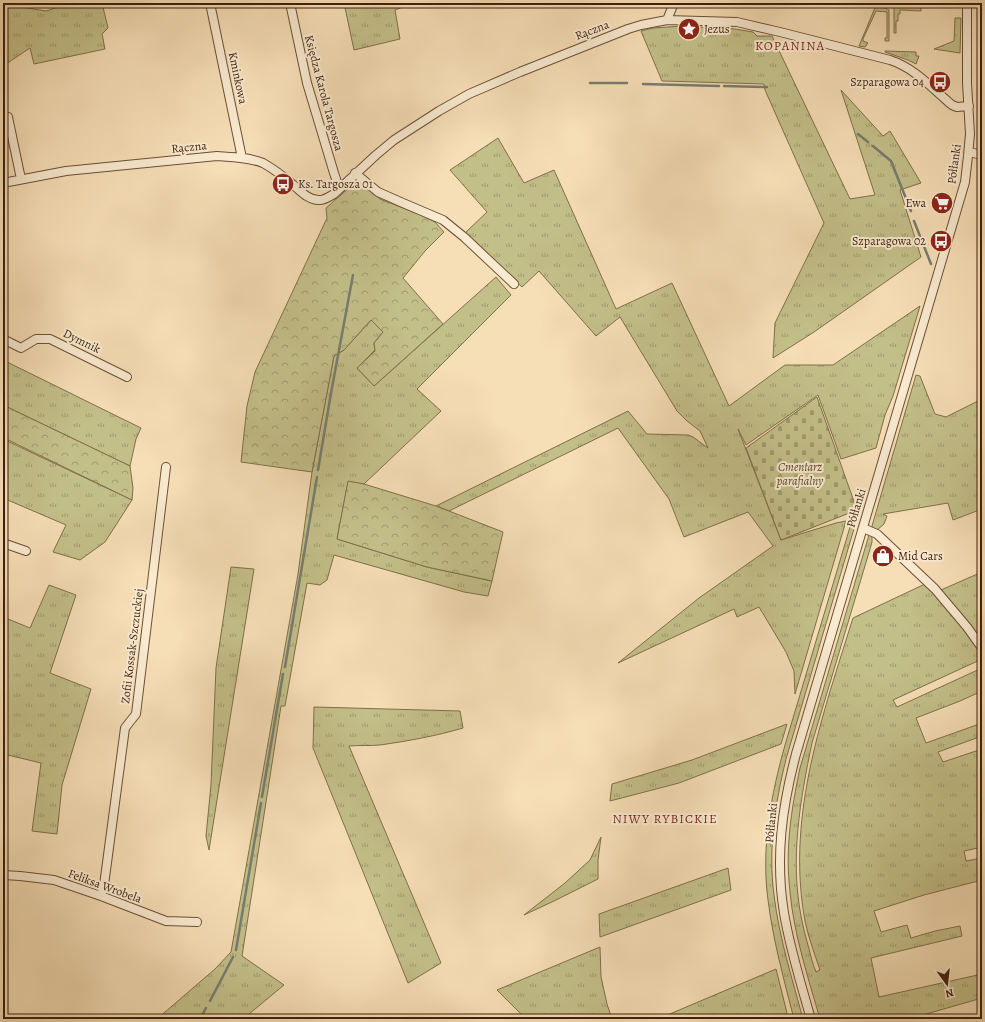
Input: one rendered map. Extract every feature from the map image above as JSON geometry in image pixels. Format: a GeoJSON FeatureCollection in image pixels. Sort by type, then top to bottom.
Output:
{"type":"FeatureCollection","features":[{"type":"Feature","properties":{"kind":"street","name":"Kminkowa"},"geometry":{"type":"LineString","coordinates":[[210,3],[242,158]]}},
{"type":"Feature","properties":{"kind":"street","name":"Księdza Karola Targosza"},"geometry":{"type":"LineString","coordinates":[[290,3],[307,83],[334,173],[337,182],[341,187]]}},
{"type":"Feature","properties":{"kind":"street"},"geometry":{"type":"LineString","coordinates":[[667,20],[674,3]]}},
{"type":"Feature","properties":{"kind":"street","name":"Półłanki"},"geometry":{"type":"LineString","coordinates":[[811,1019],[793,954],[784,912],[780,872],[780,854],[782,823],[787,790],[796,754],[966,176],[970,128],[967,79],[967,3]]}},
{"type":"Feature","properties":{"kind":"street","name":"Rączna"},"geometry":{"type":"LineString","coordinates":[[3,183],[66,171],[217,156],[250,159],[265,164],[304,194],[316,200],[320,200],[334,194],[355,173],[394,140],[469,94],[628,29],[667,20],[737,22],[890,60],[910,70],[952,105],[957,107],[969,106]]}},
{"type":"Feature","properties":{"kind":"street"},"geometry":{"type":"LineString","coordinates":[[8,117],[21,179]]}},
{"type":"Feature","properties":{"kind":"street"},"geometry":{"type":"LineString","coordinates":[[969,152],[982,155]]}},
{"type":"Feature","properties":{"kind":"street"},"geometry":{"type":"LineString","coordinates":[[355,173],[378,192],[443,220],[464,237],[514,284]]}},
{"type":"Feature","properties":{"kind":"street","name":"Dymnik"},"geometry":{"type":"LineString","coordinates":[[3,339],[21,348],[36,340],[50,339],[127,376]]}},
{"type":"Feature","properties":{"kind":"street","name":"Zofii Kossak-Szczuckiej"},"geometry":{"type":"LineString","coordinates":[[101,896],[104,885],[126,728],[136,714],[166,467]]}},
{"type":"Feature","properties":{"kind":"street"},"geometry":{"type":"LineString","coordinates":[[863,528],[877,534],[935,589],[967,627],[982,648]]}},
{"type":"Feature","properties":{"kind":"street"},"geometry":{"type":"LineString","coordinates":[[3,543],[26,551]]}},
{"type":"Feature","properties":{"kind":"street","name":"Feliksa Wrobela"},"geometry":{"type":"LineString","coordinates":[[3,875],[54,880],[166,921],[197,922]]}},
{"type":"Feature","properties":{"kind":"green space"},"geometry":{"type":"Polygon","coordinates":[[[70,3],[102,3],[108,28],[102,34],[105,49],[34,64],[30,48],[3,66],[3,4],[46,11],[70,3]]]}},
{"type":"Feature","properties":{"kind":"green space"},"geometry":{"type":"Polygon","coordinates":[[[344,3],[413,3],[395,10],[400,39],[354,50],[344,3]]]}},
{"type":"Feature","properties":{"kind":"green space"},"geometry":{"type":"Polygon","coordinates":[[[877,3],[883,3],[883,7],[889,10],[889,41],[885,41],[885,38],[887,38],[887,12],[876,11],[863,39],[863,41],[868,43],[865,47],[859,46],[877,3]]]}},
{"type":"Feature","properties":{"kind":"green space"},"geometry":{"type":"Polygon","coordinates":[[[894,6],[921,6],[921,11],[900,10],[900,14],[898,14],[898,21],[896,21],[896,33],[894,33],[894,6]]]}},
{"type":"Feature","properties":{"kind":"green space"},"geometry":{"type":"Polygon","coordinates":[[[955,18],[961,18],[960,53],[934,49],[954,41],[955,18]]]}},
{"type":"Feature","properties":{"kind":"green space"},"geometry":{"type":"Polygon","coordinates":[[[683,26],[735,29],[753,32],[757,36],[772,36],[850,199],[875,195],[841,90],[883,136],[890,131],[921,183],[900,190],[921,257],[814,332],[773,358],[775,323],[824,223],[765,90],[764,84],[662,81],[641,31],[653,28],[683,26]]]}},
{"type":"Feature","properties":{"kind":"green space"},"geometry":{"type":"Polygon","coordinates":[[[885,51],[916,52],[916,56],[919,56],[916,64],[885,51]]]}},
{"type":"Feature","properties":{"kind":"green space"},"geometry":{"type":"Polygon","coordinates":[[[498,138],[524,183],[554,170],[616,309],[672,283],[729,406],[785,365],[833,365],[920,306],[876,448],[841,459],[818,395],[746,445],[738,429],[781,540],[846,521],[795,694],[794,671],[786,652],[759,607],[737,617],[734,609],[618,663],[699,598],[773,546],[748,512],[684,537],[669,499],[618,428],[449,511],[436,506],[628,411],[647,434],[688,435],[708,448],[700,431],[677,411],[620,317],[596,336],[539,271],[522,287],[465,233],[487,212],[450,170],[498,138]]]}},
{"type":"Feature","properties":{"kind":"green space"},"geometry":{"type":"Polygon","coordinates":[[[358,180],[380,199],[435,222],[444,232],[425,251],[403,278],[443,324],[374,386],[357,368],[375,351],[374,343],[383,332],[371,320],[344,350],[334,356],[312,472],[241,462],[247,406],[255,372],[327,218],[326,208],[358,180]]]}},
{"type":"Feature","properties":{"kind":"green space"},"geometry":{"type":"Polygon","coordinates":[[[496,277],[511,295],[417,389],[441,411],[364,484],[348,482],[337,539],[427,567],[492,581],[488,596],[464,592],[334,555],[327,580],[320,585],[307,583],[285,706],[281,706],[242,956],[284,985],[243,1019],[157,1019],[215,969],[231,952],[298,574],[312,472],[334,356],[344,350],[371,320],[383,332],[374,343],[375,350],[357,368],[374,386],[496,277]]]}},
{"type":"Feature","properties":{"kind":"green space"},"geometry":{"type":"Polygon","coordinates":[[[3,360],[141,428],[136,439],[130,466],[3,405],[3,360]]]}},
{"type":"Feature","properties":{"kind":"green space"},"geometry":{"type":"Polygon","coordinates":[[[916,375],[920,376],[935,414],[946,417],[982,399],[982,509],[953,520],[948,503],[883,514],[887,516],[884,524],[877,530],[872,528],[872,526],[916,375]]]}},
{"type":"Feature","properties":{"kind":"green space","name":"Cmentarz parafialny"},"geometry":{"type":"Polygon","coordinates":[[[817,397],[857,510],[781,540],[746,448],[817,397]]]}},
{"type":"Feature","properties":{"kind":"green space"},"geometry":{"type":"Polygon","coordinates":[[[3,405],[130,466],[133,488],[132,500],[4,438],[3,405]]]}},
{"type":"Feature","properties":{"kind":"green space"},"geometry":{"type":"Polygon","coordinates":[[[3,439],[132,500],[105,542],[80,560],[53,552],[66,525],[3,498],[3,439]]]}},
{"type":"Feature","properties":{"kind":"green space"},"geometry":{"type":"Polygon","coordinates":[[[348,481],[364,484],[436,506],[503,532],[492,581],[427,567],[337,539],[348,481]]]}},
{"type":"Feature","properties":{"kind":"green space"},"geometry":{"type":"Polygon","coordinates":[[[856,522],[786,759],[776,810],[772,844],[772,878],[779,926],[803,1019],[794,1019],[776,945],[768,900],[766,860],[769,821],[775,783],[785,745],[851,523],[856,522]]]}},
{"type":"Feature","properties":{"kind":"green space"},"geometry":{"type":"Polygon","coordinates":[[[869,535],[872,536],[872,542],[812,743],[800,808],[796,851],[796,873],[801,916],[816,972],[820,970],[804,915],[800,877],[800,839],[804,802],[811,764],[830,691],[853,618],[925,584],[959,622],[982,652],[982,659],[893,700],[897,707],[982,668],[982,691],[916,718],[926,743],[982,723],[982,736],[938,752],[943,762],[982,749],[982,781],[980,782],[982,790],[982,847],[964,851],[966,861],[982,858],[982,880],[924,895],[874,911],[881,932],[907,925],[911,938],[960,926],[962,936],[871,958],[879,997],[982,974],[982,998],[909,1019],[820,1019],[802,956],[792,908],[788,860],[790,830],[800,768],[869,535]]]}},
{"type":"Feature","properties":{"kind":"green space"},"geometry":{"type":"Polygon","coordinates":[[[231,567],[254,569],[209,850],[206,836],[211,785],[216,668],[231,567]]]}},
{"type":"Feature","properties":{"kind":"green space"},"geometry":{"type":"Polygon","coordinates":[[[982,572],[982,642],[941,590],[982,572]]]}},
{"type":"Feature","properties":{"kind":"green space"},"geometry":{"type":"Polygon","coordinates":[[[49,585],[76,595],[50,673],[91,689],[62,785],[57,834],[32,831],[41,763],[8,755],[3,789],[3,617],[30,628],[49,585]]]}},
{"type":"Feature","properties":{"kind":"green space"},"geometry":{"type":"Polygon","coordinates":[[[314,707],[460,711],[463,728],[411,740],[376,745],[349,746],[441,963],[408,983],[313,748],[314,707]]]}},
{"type":"Feature","properties":{"kind":"green space"},"geometry":{"type":"Polygon","coordinates":[[[787,724],[781,744],[679,783],[610,801],[612,784],[692,760],[787,724]]]}},
{"type":"Feature","properties":{"kind":"green space"},"geometry":{"type":"Polygon","coordinates":[[[601,837],[598,860],[598,879],[524,915],[565,883],[590,860],[601,837]]]}},
{"type":"Feature","properties":{"kind":"green space"},"geometry":{"type":"Polygon","coordinates":[[[728,868],[731,890],[600,937],[599,914],[728,868]]]}},
{"type":"Feature","properties":{"kind":"green space"},"geometry":{"type":"Polygon","coordinates":[[[600,947],[601,977],[612,1019],[526,1019],[497,990],[600,947]]]}},
{"type":"Feature","properties":{"kind":"green space"},"geometry":{"type":"Polygon","coordinates":[[[776,969],[787,1013],[784,1019],[658,1019],[776,969]]]}},
{"type":"Feature","properties":{"kind":"green space"},"geometry":{"type":"Polygon","coordinates":[[[327,1015],[341,1018],[353,1015],[358,1019],[325,1019],[327,1015]]]}},
{"type":"Feature","properties":{"kind":"waterway"},"geometry":{"type":"LineString","coordinates":[[590,83],[627,83]]}},
{"type":"Feature","properties":{"kind":"waterway"},"geometry":{"type":"LineString","coordinates":[[643,84],[719,86]]}},
{"type":"Feature","properties":{"kind":"waterway"},"geometry":{"type":"LineString","coordinates":[[724,86],[767,87]]}},
{"type":"Feature","properties":{"kind":"waterway"},"geometry":{"type":"LineString","coordinates":[[858,134],[868,142]]}},
{"type":"Feature","properties":{"kind":"waterway"},"geometry":{"type":"LineString","coordinates":[[873,146],[891,161],[911,211]]}},
{"type":"Feature","properties":{"kind":"waterway"},"geometry":{"type":"LineString","coordinates":[[914,221],[931,264]]}},
{"type":"Feature","properties":{"kind":"waterway"},"geometry":{"type":"LineString","coordinates":[[318,470],[353,275]]}},
{"type":"Feature","properties":{"kind":"waterway"},"geometry":{"type":"LineString","coordinates":[[285,667],[317,477]]}},
{"type":"Feature","properties":{"kind":"waterway"},"geometry":{"type":"LineString","coordinates":[[262,797],[283,674]]}},
{"type":"Feature","properties":{"kind":"waterway"},"geometry":{"type":"LineString","coordinates":[[236,950],[261,803]]}},
{"type":"Feature","properties":{"kind":"waterway"},"geometry":{"type":"LineString","coordinates":[[210,1001],[233,957]]}},
{"type":"Feature","properties":{"kind":"waterway"},"geometry":{"type":"LineString","coordinates":[[200,1019],[206,1008]]}},
{"type":"Feature","properties":{"kind":"place","name":"Jezus"},"geometry":{"type":"Point","coordinates":[689,29]}},
{"type":"Feature","properties":{"kind":"place","name":"Szparagowa 04"},"geometry":{"type":"Point","coordinates":[940,82]}},
{"type":"Feature","properties":{"kind":"place","name":"Ks. Targosza 01"},"geometry":{"type":"Point","coordinates":[283,184]}},
{"type":"Feature","properties":{"kind":"place","name":"Ewa"},"geometry":{"type":"Point","coordinates":[942,203]}},
{"type":"Feature","properties":{"kind":"place","name":"Szparagowa 02"},"geometry":{"type":"Point","coordinates":[941,241]}},
{"type":"Feature","properties":{"kind":"place","name":"Mid Cars"},"geometry":{"type":"Point","coordinates":[883,556]}},
{"type":"Feature","properties":{"kind":"district","name":"KOPANINA"},"geometry":{"type":"Point","coordinates":[790,45]}},
{"type":"Feature","properties":{"kind":"district","name":"NIWY RYBICKIE"},"geometry":{"type":"Point","coordinates":[665,818]}}]}
